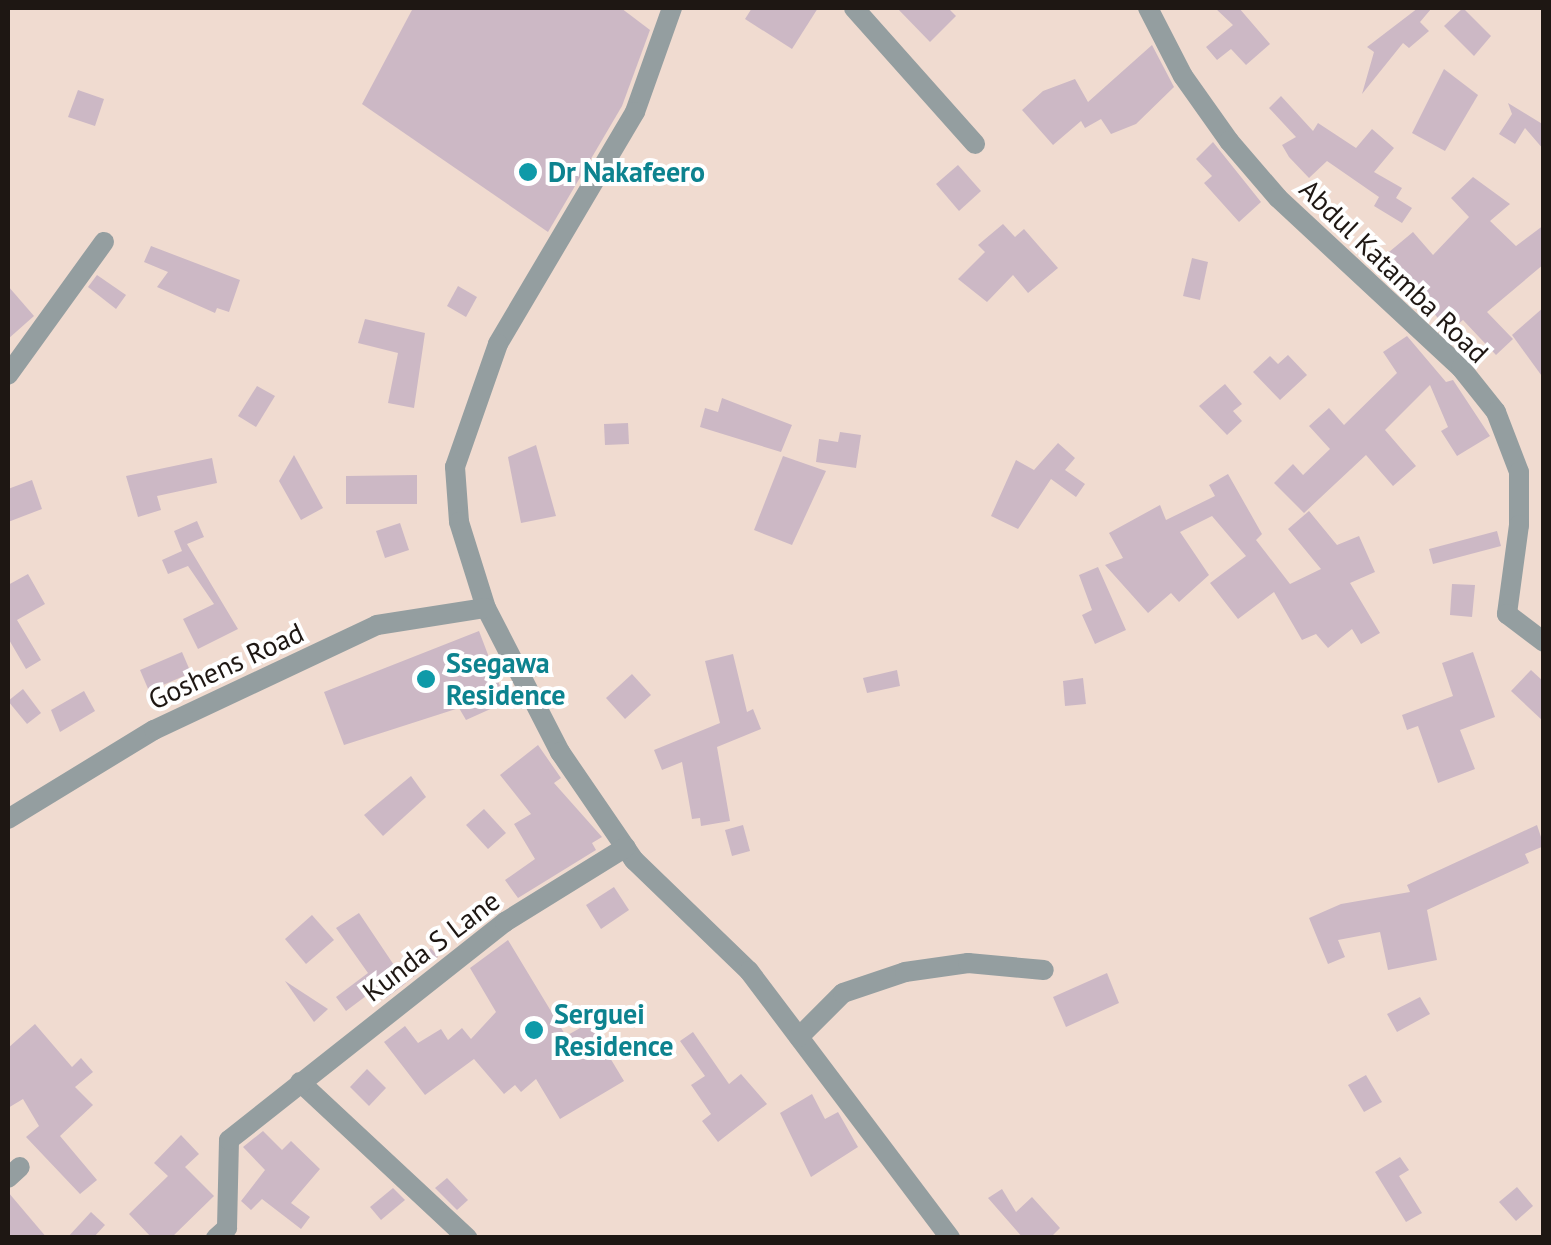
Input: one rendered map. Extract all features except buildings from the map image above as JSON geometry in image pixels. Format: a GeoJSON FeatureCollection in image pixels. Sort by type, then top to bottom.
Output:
{"type":"FeatureCollection","features":[{"type":"Feature","properties":{"kind":"street"},"geometry":{"type":"LineString","coordinates":[[672,8],[634,112],[498,344],[455,467],[459,522],[486,608],[560,752],[626,847],[749,971],[950,1238]]}},
{"type":"Feature","properties":{"kind":"street"},"geometry":{"type":"LineString","coordinates":[[854,8],[975,144]]}},
{"type":"Feature","properties":{"kind":"street","name":"Abdul Katamba Road"},"geometry":{"type":"LineString","coordinates":[[1148,8],[1183,76],[1229,142],[1278,198],[1461,368],[1496,412],[1519,472],[1507,614],[1544,642]]}},
{"type":"Feature","properties":{"kind":"street"},"geometry":{"type":"LineString","coordinates":[[8,375],[104,242]]}},
{"type":"Feature","properties":{"kind":"street","name":"Goshens Road"},"geometry":{"type":"LineString","coordinates":[[8,819],[154,730],[377,625],[486,608]]}},
{"type":"Feature","properties":{"kind":"street","name":"Kunda S Lane"},"geometry":{"type":"LineString","coordinates":[[216,1238],[227,1228],[223,1172],[229,1140],[505,922],[626,847]]}},
{"type":"Feature","properties":{"kind":"street"},"geometry":{"type":"LineString","coordinates":[[799,1036],[843,992],[905,972],[968,964],[1044,970]]}},
{"type":"Feature","properties":{"kind":"street"},"geometry":{"type":"LineString","coordinates":[[300,1082],[467,1238]]}},
{"type":"Feature","properties":{"kind":"place","name":"Dr Nakafeero"},"geometry":{"type":"Point","coordinates":[528,172]}},
{"type":"Feature","properties":{"kind":"place","name":"Ssegawa Residence"},"geometry":{"type":"Point","coordinates":[426,679]}},
{"type":"Feature","properties":{"kind":"place","name":"Serguei Residence"},"geometry":{"type":"Point","coordinates":[534,1030]}}]}
